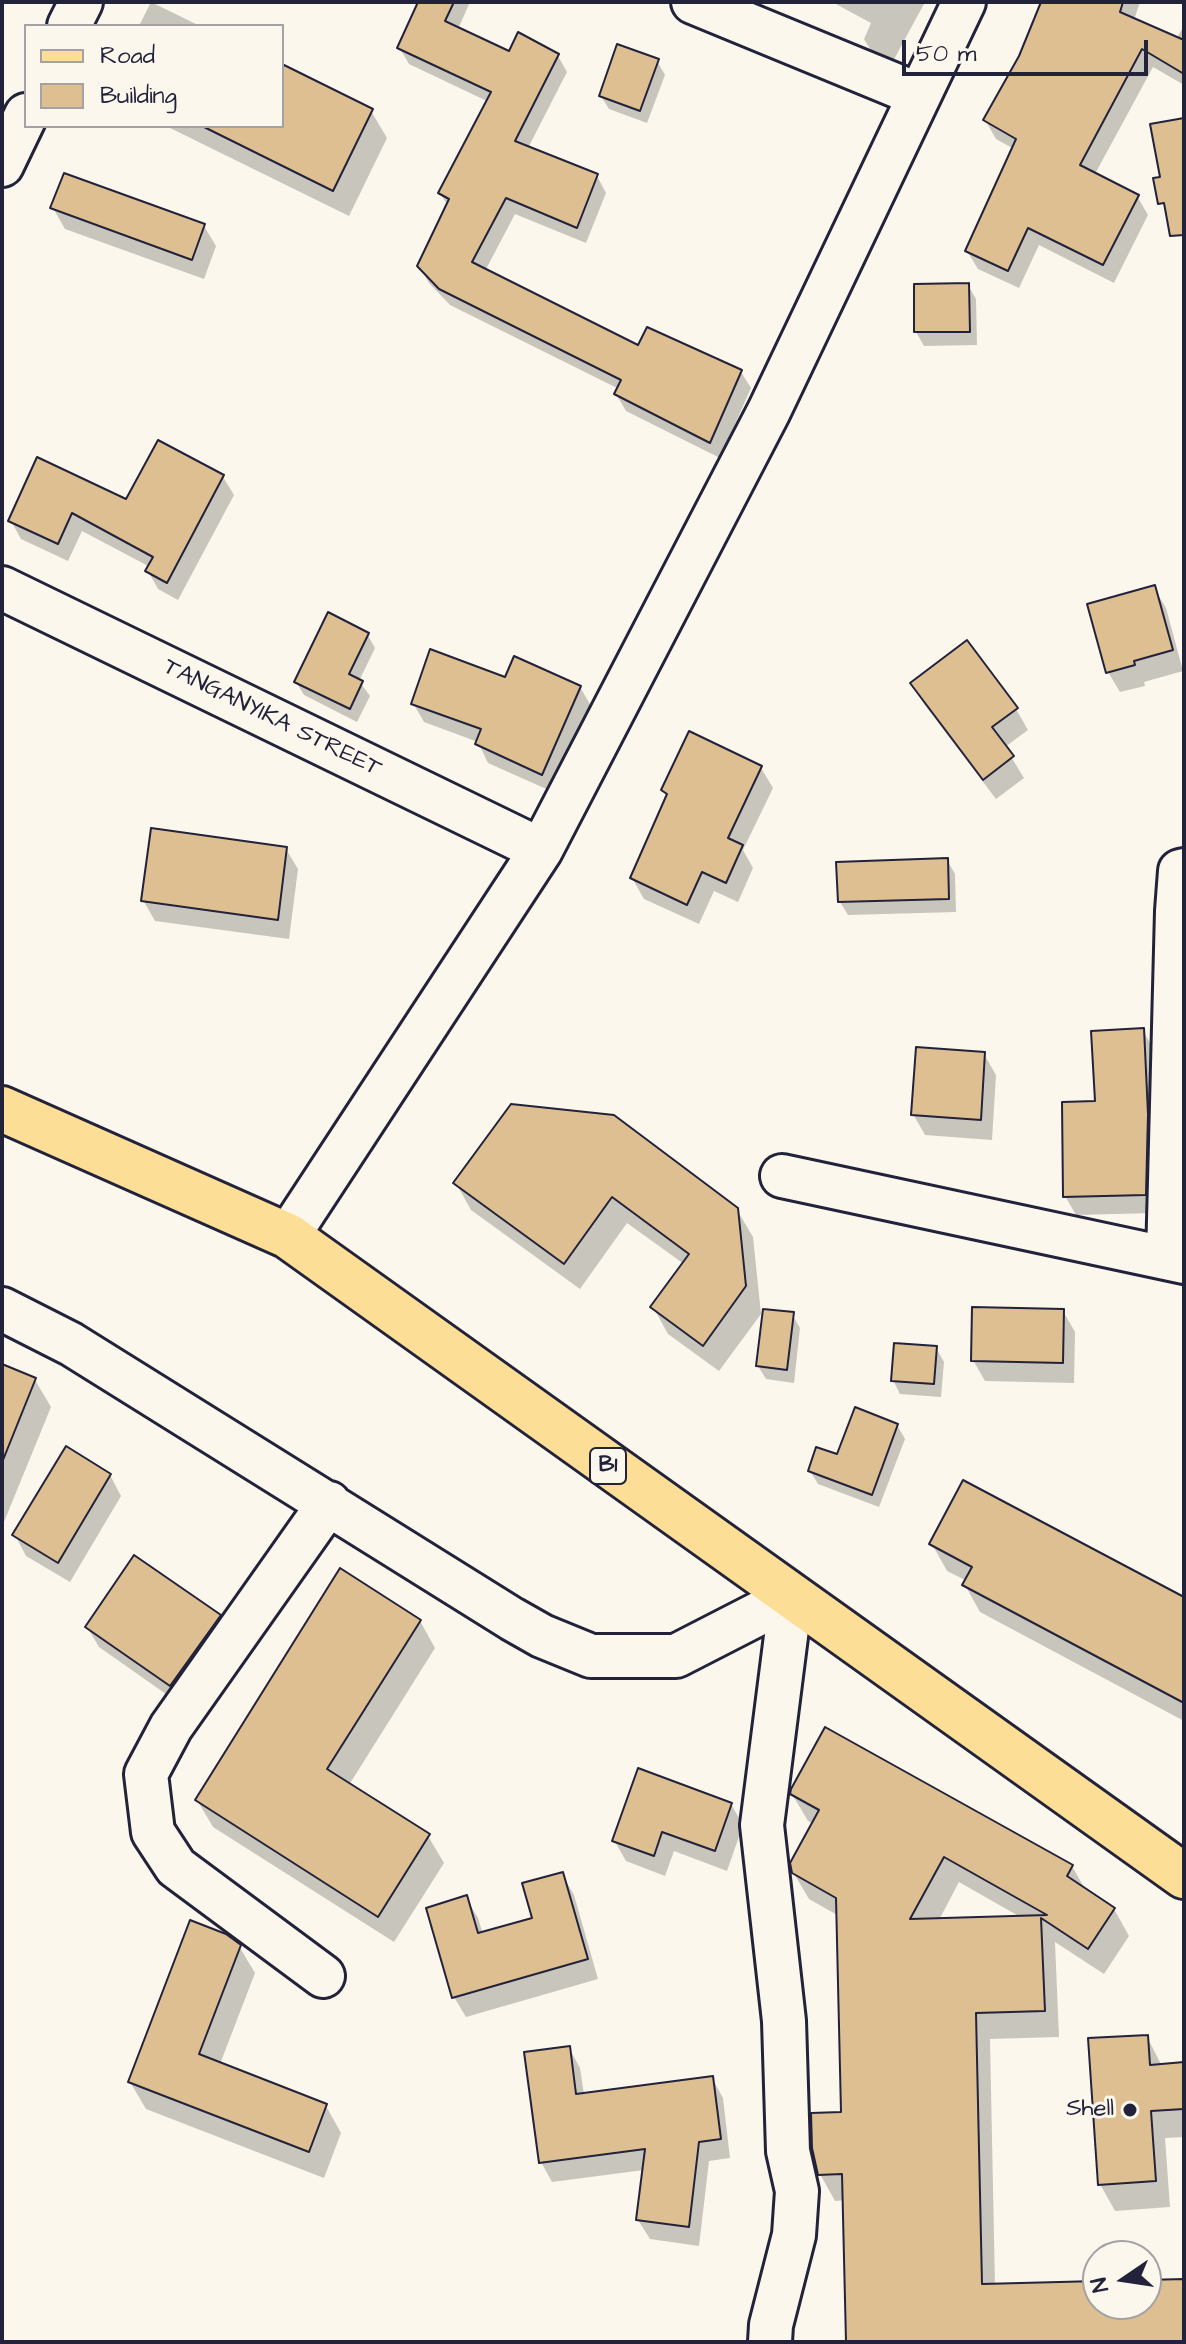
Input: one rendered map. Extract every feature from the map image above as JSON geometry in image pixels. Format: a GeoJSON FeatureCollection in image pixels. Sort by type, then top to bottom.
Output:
{"type":"FeatureCollection","features":[{"type":"Feature","properties":{"kind":"main road","name":"B1"},"geometry":{"type":"LineString","coordinates":[[2,1109],[288,1236],[1184,1876]]}},
{"type":"Feature","properties":{"kind":"street"},"geometry":{"type":"LineString","coordinates":[[70,24],[81,2]]}},
{"type":"Feature","properties":{"kind":"street"},"geometry":{"type":"LineString","coordinates":[[693,2],[919,95]]}},
{"type":"Feature","properties":{"kind":"street"},"geometry":{"type":"LineString","coordinates":[[288,1236],[541,850],[769,411],[964,2]]}},
{"type":"Feature","properties":{"kind":"street"},"geometry":{"type":"LineString","coordinates":[[2,165],[24,119]]}},
{"type":"Feature","properties":{"kind":"street","name":"TANGANYIKA STREET"},"geometry":{"type":"LineString","coordinates":[[2,588],[541,850]]}},
{"type":"Feature","properties":{"kind":"street"},"geometry":{"type":"LineString","coordinates":[[782,1176],[1176,1260],[1177,911],[1180,871],[1184,870]]}},
{"type":"Feature","properties":{"kind":"street"},"geometry":{"type":"LineString","coordinates":[[2,1309],[71,1344],[512,1619],[542,1636],[591,1656],[676,1656],[791,1597]]}},
{"type":"Feature","properties":{"kind":"street"},"geometry":{"type":"LineString","coordinates":[[323,1976],[176,1867],[153,1832],[146,1774],[171,1727],[329,1503]]}},
{"type":"Feature","properties":{"kind":"street"},"geometry":{"type":"LineString","coordinates":[[770,2342],[771,2325],[794,2235],[797,2191],[788,2151],[784,2021],[762,1825],[791,1597]]}},
{"type":"Feature","properties":{"kind":"building"},"geometry":{"type":"Polygon","coordinates":[[[418,2],[454,2],[445,21],[509,51],[518,32],[559,54],[515,141],[598,174],[577,228],[506,198],[472,262],[638,345],[647,327],[742,370],[710,443],[614,394],[621,380],[439,289],[417,266],[449,199],[438,193],[491,92],[397,48],[418,2]]]}},
{"type":"Feature","properties":{"kind":"building"},"geometry":{"type":"Polygon","coordinates":[[[1041,2],[1123,2],[1120,12],[1184,40],[1184,74],[1142,49],[1080,165],[1139,195],[1103,265],[1028,228],[1008,271],[965,251],[1016,139],[983,120],[1019,56],[1041,2]]]}},
{"type":"Feature","properties":{"kind":"building"},"geometry":{"type":"Polygon","coordinates":[[[617,44],[659,59],[640,111],[599,96],[617,44]]]}},
{"type":"Feature","properties":{"kind":"building"},"geometry":{"type":"Polygon","coordinates":[[[284,65],[373,109],[333,191],[206,128],[284,128],[284,65]]]}},
{"type":"Feature","properties":{"kind":"building"},"geometry":{"type":"Polygon","coordinates":[[[1184,118],[1184,235],[1170,236],[1164,203],[1158,204],[1153,178],[1160,177],[1150,124],[1184,118]]]}},
{"type":"Feature","properties":{"kind":"building"},"geometry":{"type":"Polygon","coordinates":[[[64,173],[205,224],[192,260],[50,208],[64,173]]]}},
{"type":"Feature","properties":{"kind":"building"},"geometry":{"type":"Polygon","coordinates":[[[969,283],[970,332],[914,332],[914,284],[969,283]]]}},
{"type":"Feature","properties":{"kind":"building"},"geometry":{"type":"Polygon","coordinates":[[[158,440],[224,475],[167,583],[145,571],[153,557],[72,513],[58,544],[8,521],[37,457],[126,499],[158,440]]]}},
{"type":"Feature","properties":{"kind":"building"},"geometry":{"type":"Polygon","coordinates":[[[1155,585],[1173,650],[1106,673],[1087,604],[1155,585]]]}},
{"type":"Feature","properties":{"kind":"building"},"geometry":{"type":"Polygon","coordinates":[[[328,612],[369,633],[349,674],[363,681],[350,709],[294,682],[328,612]]]}},
{"type":"Feature","properties":{"kind":"building"},"geometry":{"type":"Polygon","coordinates":[[[967,640],[1018,708],[992,727],[1014,756],[983,780],[910,683],[967,640]]]}},
{"type":"Feature","properties":{"kind":"building"},"geometry":{"type":"Polygon","coordinates":[[[430,649],[505,677],[514,656],[581,686],[542,775],[475,744],[481,729],[411,704],[430,649]]]}},
{"type":"Feature","properties":{"kind":"building"},"geometry":{"type":"Polygon","coordinates":[[[689,731],[762,766],[728,838],[743,845],[726,883],[702,872],[687,905],[630,878],[667,794],[661,790],[689,731]]]}},
{"type":"Feature","properties":{"kind":"building"},"geometry":{"type":"Polygon","coordinates":[[[151,828],[287,847],[278,920],[141,901],[151,828]]]}},
{"type":"Feature","properties":{"kind":"building"},"geometry":{"type":"Polygon","coordinates":[[[948,858],[949,899],[838,902],[836,862],[948,858]]]}},
{"type":"Feature","properties":{"kind":"building"},"geometry":{"type":"Polygon","coordinates":[[[1144,1028],[1148,1114],[1146,1195],[1063,1197],[1062,1102],[1095,1101],[1091,1031],[1144,1028]]]}},
{"type":"Feature","properties":{"kind":"building"},"geometry":{"type":"Polygon","coordinates":[[[916,1047],[985,1052],[981,1120],[911,1115],[916,1047]]]}},
{"type":"Feature","properties":{"kind":"building"},"geometry":{"type":"Polygon","coordinates":[[[511,1104],[614,1115],[738,1208],[746,1286],[703,1346],[650,1307],[689,1254],[612,1197],[564,1264],[453,1183],[511,1104]]]}},
{"type":"Feature","properties":{"kind":"building"},"geometry":{"type":"Polygon","coordinates":[[[972,1307],[1064,1309],[1063,1363],[971,1361],[972,1307]]]}},
{"type":"Feature","properties":{"kind":"building"},"geometry":{"type":"Polygon","coordinates":[[[763,1309],[794,1312],[787,1370],[756,1366],[763,1309]]]}},
{"type":"Feature","properties":{"kind":"building"},"geometry":{"type":"Polygon","coordinates":[[[894,1343],[937,1346],[934,1384],[891,1381],[894,1343]]]}},
{"type":"Feature","properties":{"kind":"building"},"geometry":{"type":"Polygon","coordinates":[[[2,1364],[36,1378],[3,1460],[2,1460],[2,1364]]]}},
{"type":"Feature","properties":{"kind":"building"},"geometry":{"type":"Polygon","coordinates":[[[855,1407],[898,1424],[872,1495],[808,1471],[816,1447],[837,1454],[855,1407]]]}},
{"type":"Feature","properties":{"kind":"building"},"geometry":{"type":"Polygon","coordinates":[[[66,1446],[111,1474],[58,1563],[12,1535],[66,1446]]]}},
{"type":"Feature","properties":{"kind":"building"},"geometry":{"type":"Polygon","coordinates":[[[963,1480],[1184,1597],[1184,1703],[962,1585],[972,1567],[929,1544],[963,1480]]]}},
{"type":"Feature","properties":{"kind":"building"},"geometry":{"type":"Polygon","coordinates":[[[134,1555],[221,1615],[170,1686],[85,1627],[134,1555]]]}},
{"type":"Feature","properties":{"kind":"building"},"geometry":{"type":"Polygon","coordinates":[[[340,1568],[421,1620],[327,1769],[430,1834],[378,1917],[195,1800],[340,1568]]]}},
{"type":"Feature","properties":{"kind":"building"},"geometry":{"type":"Polygon","coordinates":[[[825,1727],[1073,1865],[1067,1876],[1115,1908],[1088,1949],[1041,1918],[1045,2011],[976,2013],[982,2284],[1082,2281],[1082,2320],[1162,2320],[1162,2280],[1184,2279],[1184,2342],[846,2342],[842,2174],[818,2175],[812,2148],[811,2113],[841,2112],[836,1898],[792,1873],[790,1863],[819,1810],[790,1794],[825,1727]],[[944,1857],[910,1919],[1047,1915],[944,1857]]]}},
{"type":"Feature","properties":{"kind":"building"},"geometry":{"type":"Polygon","coordinates":[[[638,1768],[732,1803],[715,1851],[662,1832],[654,1856],[612,1841],[638,1768]]]}},
{"type":"Feature","properties":{"kind":"building"},"geometry":{"type":"Polygon","coordinates":[[[563,1872],[588,1959],[452,1998],[426,1908],[467,1895],[478,1933],[532,1918],[522,1883],[563,1872]]]}},
{"type":"Feature","properties":{"kind":"building"},"geometry":{"type":"Polygon","coordinates":[[[190,1920],[226,1934],[241,1945],[199,2054],[327,2104],[309,2152],[128,2082],[190,1920]]]}},
{"type":"Feature","properties":{"kind":"building","name":"Shell"},"geometry":{"type":"Polygon","coordinates":[[[1148,2035],[1150,2065],[1184,2062],[1184,2109],[1151,2111],[1156,2181],[1098,2185],[1088,2038],[1148,2035]]]}},
{"type":"Feature","properties":{"kind":"building"},"geometry":{"type":"Polygon","coordinates":[[[570,2046],[576,2094],[713,2076],[721,2139],[699,2142],[689,2227],[636,2220],[645,2149],[539,2163],[524,2052],[570,2046]]]}},
{"type":"Feature","properties":{"kind":"place","name":"Shell"},"geometry":{"type":"Point","coordinates":[1130,2110]}}]}
